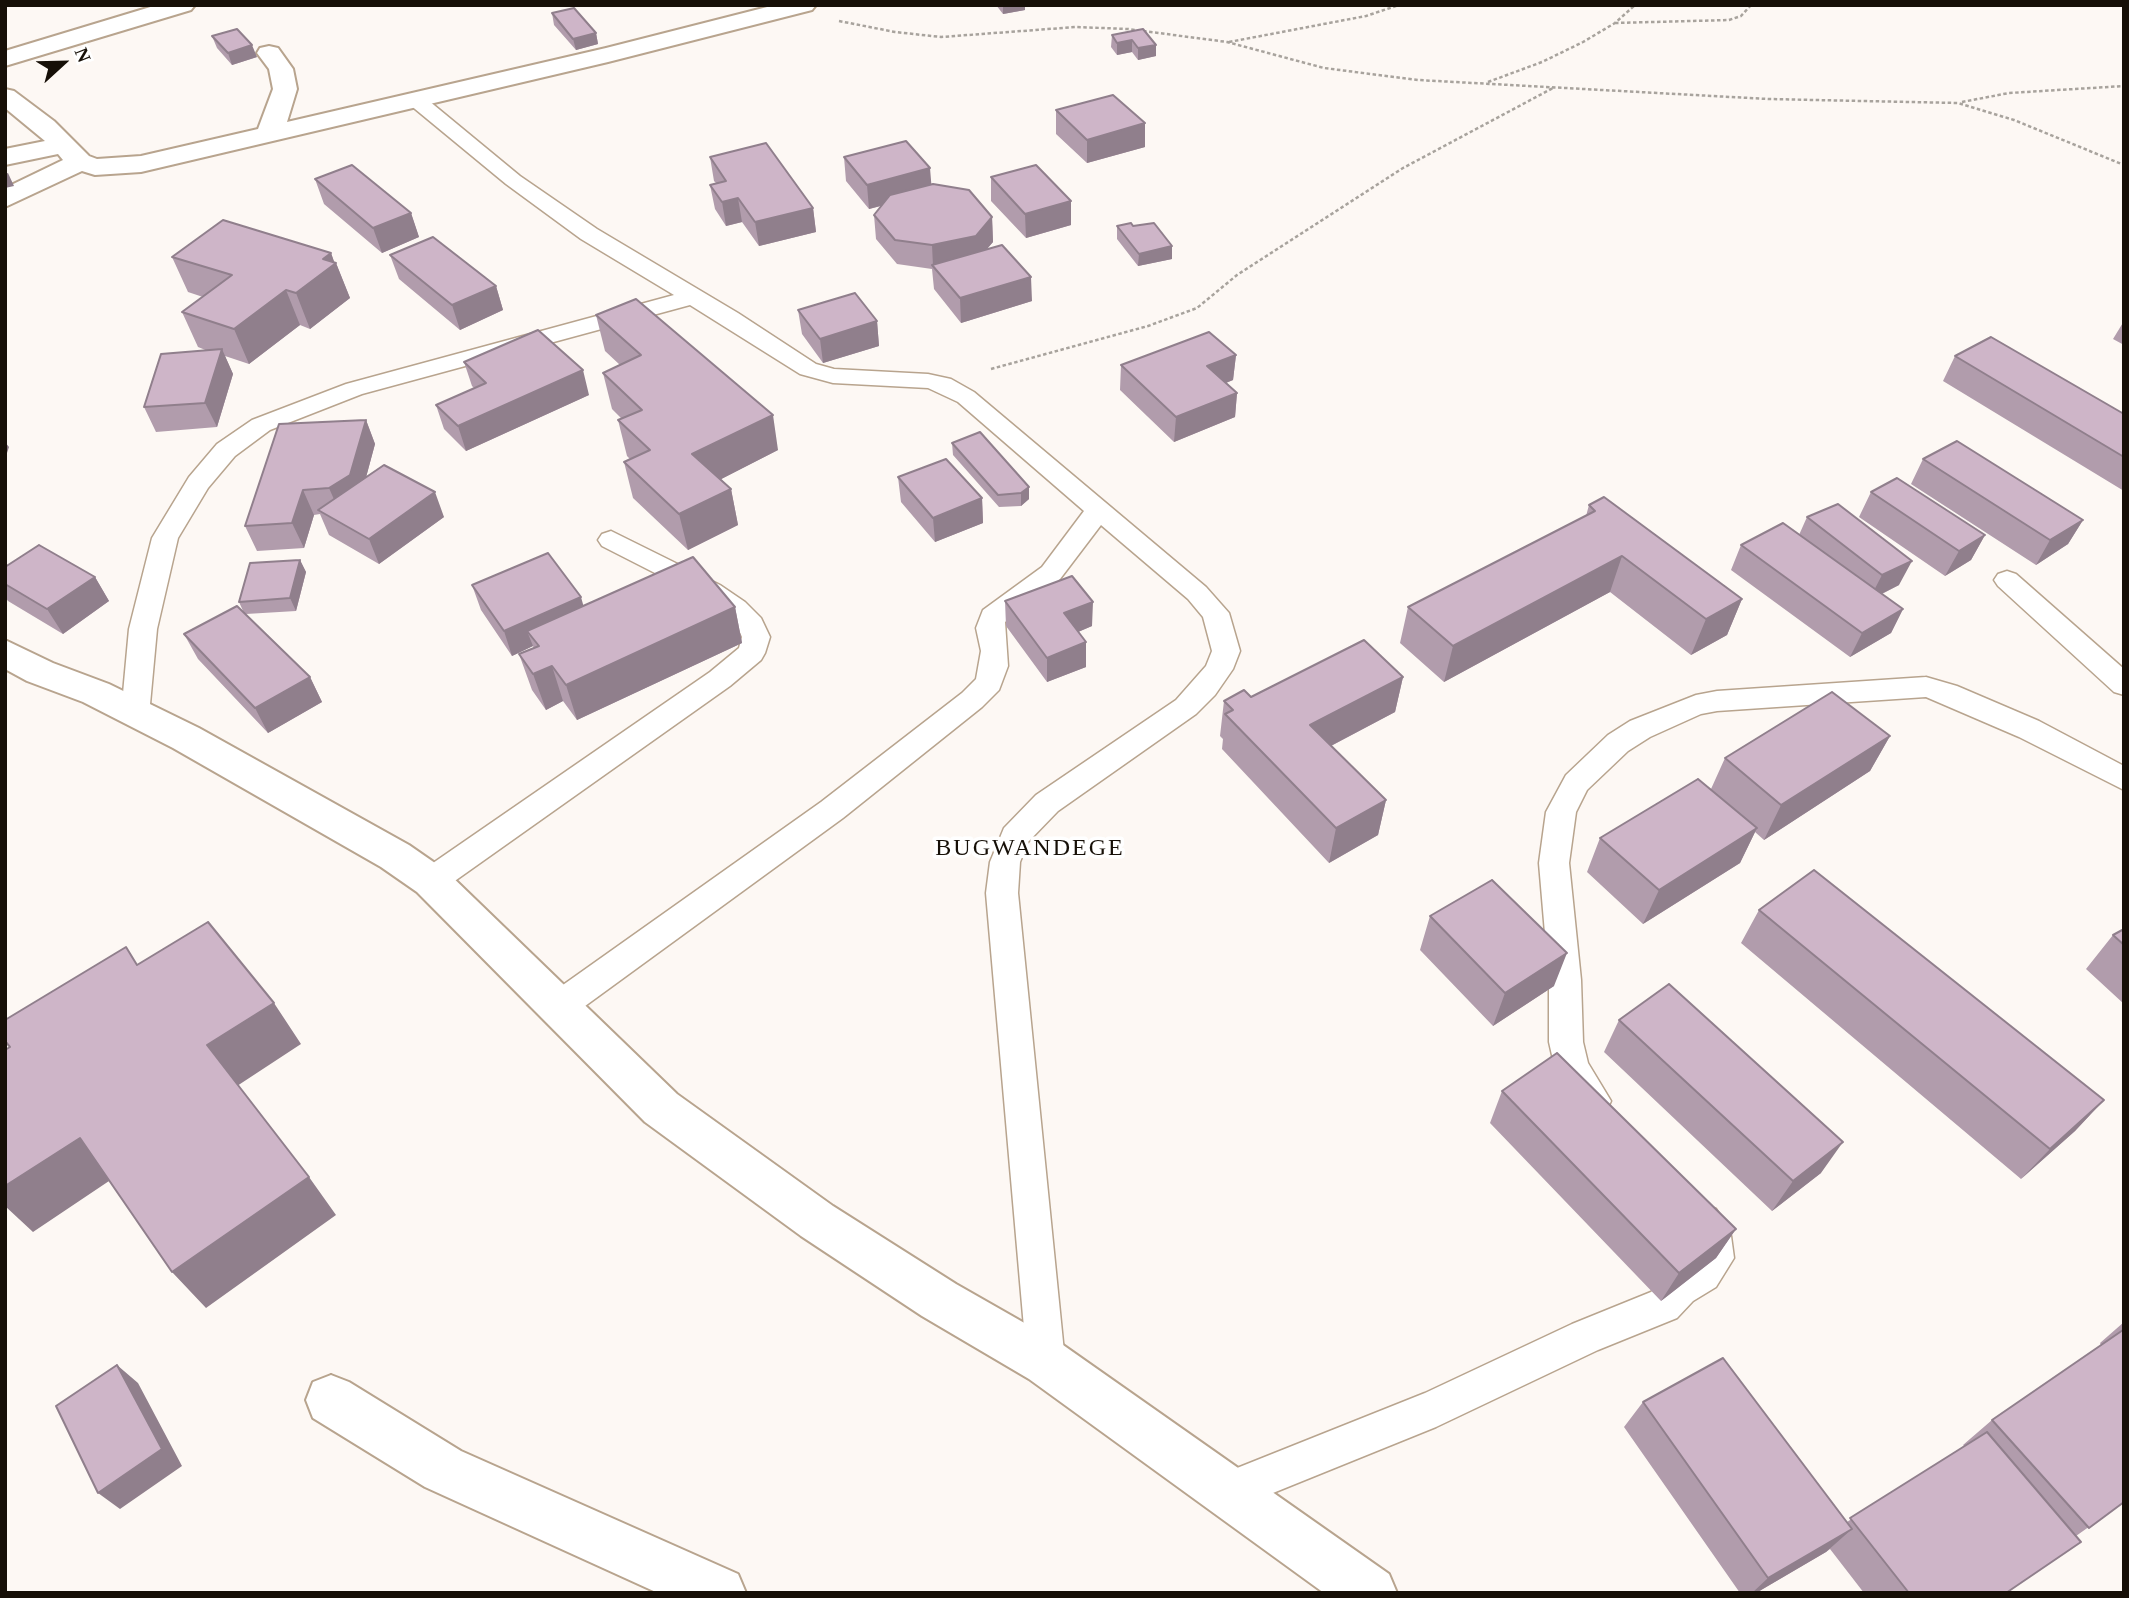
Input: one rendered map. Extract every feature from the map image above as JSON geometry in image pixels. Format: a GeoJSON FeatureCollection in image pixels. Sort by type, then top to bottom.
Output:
{"type":"FeatureCollection","features":[{"type":"Feature","properties":{"kind":"street"},"geometry":{"type":"LineString","coordinates":[[5,59],[183,5]]}},
{"type":"Feature","properties":{"kind":"street"},"geometry":{"type":"LineString","coordinates":[[5,96],[45,126],[72,153],[95,167],[141,164],[416,100],[769,9],[804,5]]}},
{"type":"Feature","properties":{"kind":"street"},"geometry":{"type":"LineString","coordinates":[[269,53],[281,69],[285,89],[269,134]]}},
{"type":"Feature","properties":{"kind":"street"},"geometry":{"type":"LineString","coordinates":[[5,157],[72,153]]}},
{"type":"Feature","properties":{"kind":"street"},"geometry":{"type":"LineString","coordinates":[[5,199],[72,153]]}},
{"type":"Feature","properties":{"kind":"street"},"geometry":{"type":"LineString","coordinates":[[5,653],[40,672],[96,693],[135,715],[186,738],[395,856],[431,881],[662,1108],[806,1213],[939,1300],[1046,1363],[1370,1593]]}},
{"type":"Feature","properties":{"kind":"street"},"geometry":{"type":"LineString","coordinates":[[331,1400],[443,1469],[719,1593]]}},
{"type":"Feature","properties":{"kind":"lane"},"geometry":{"type":"LineString","coordinates":[[416,100],[513,180],[589,234],[766,340],[814,372],[833,376],[928,381],[951,388],[983,409],[1205,601],[1221,627],[1226,651],[1219,669],[1186,707],[1083,777],[1032,817],[1015,836],[1005,862],[1002,892],[1046,1363]]}},
{"type":"Feature","properties":{"kind":"lane"},"geometry":{"type":"LineString","coordinates":[[135,715],[143,629],[165,538],[198,483],[226,450],[261,425],[354,389],[693,297]]}},
{"type":"Feature","properties":{"kind":"lane"},"geometry":{"type":"LineString","coordinates":[[558,1007],[832,810],[972,700],[989,683],[994,666],[995,651],[990,628],[993,617],[1051,573],[1099,509]]}},
{"type":"Feature","properties":{"kind":"lane"},"geometry":{"type":"LineString","coordinates":[[431,881],[720,679],[751,653],[756,637],[751,625],[735,609],[711,590],[611,540]]}},
{"type":"Feature","properties":{"kind":"lane"},"geometry":{"type":"LineString","coordinates":[[2007,580],[2124,685]]}},
{"type":"Feature","properties":{"kind":"lane"},"geometry":{"type":"LineString","coordinates":[[1615,1128],[1583,1088],[1571,1065],[1566,1042],[1565,980],[1554,863],[1561,812],[1576,783],[1618,743],[1659,719],[1717,701],[1926,687],[1947,693],[2029,729],[2124,779]]}},
{"type":"Feature","properties":{"kind":"lane"},"geometry":{"type":"LineString","coordinates":[[1226,1492],[1436,1408],[1585,1337],[1664,1305],[1681,1289],[1703,1275],[1716,1258],[1713,1236],[1686,1201]]}},
{"type":"Feature","properties":{"kind":"path"},"geometry":{"type":"LineString","coordinates":[[1227,42],[1366,16],[1399,5]]}},
{"type":"Feature","properties":{"kind":"path"},"geometry":{"type":"LineString","coordinates":[[1484,84],[1542,62],[1615,23],[1635,5]]}},
{"type":"Feature","properties":{"kind":"path"},"geometry":{"type":"LineString","coordinates":[[1615,23],[1729,20],[1741,16],[1751,5]]}},
{"type":"Feature","properties":{"kind":"path"},"geometry":{"type":"LineString","coordinates":[[769,9],[923,36],[962,36],[1076,27],[1128,29],[1227,42],[1299,62],[1370,76],[1484,84],[1768,99],[1958,103],[2009,93],[2124,86]]}},
{"type":"Feature","properties":{"kind":"path"},"geometry":{"type":"LineString","coordinates":[[985,370],[1157,324],[1197,308],[1237,275],[1327,215],[1403,169],[1554,87]]}},
{"type":"Feature","properties":{"kind":"path"},"geometry":{"type":"LineString","coordinates":[[1958,103],[2014,120],[2124,165]]}},
{"type":"Feature","properties":{"kind":"building"},"geometry":{"type":"Polygon","coordinates":[[[574,8],[596,33],[573,39],[552,13],[574,8]]]}},
{"type":"Feature","properties":{"kind":"building"},"geometry":{"type":"Polygon","coordinates":[[[237,29],[252,45],[228,53],[212,36],[237,29]]]}},
{"type":"Feature","properties":{"kind":"building"},"geometry":{"type":"Polygon","coordinates":[[[1143,29],[1156,45],[1138,48],[1132,40],[1117,43],[1112,35],[1143,29]]]}},
{"type":"Feature","properties":{"kind":"building"},"geometry":{"type":"Polygon","coordinates":[[[1113,95],[1145,123],[1087,140],[1056,110],[1113,95]]]}},
{"type":"Feature","properties":{"kind":"building"},"geometry":{"type":"Polygon","coordinates":[[[906,141],[930,168],[867,185],[844,157],[906,141]]]}},
{"type":"Feature","properties":{"kind":"building"},"geometry":{"type":"Polygon","coordinates":[[[766,143],[813,208],[755,222],[738,198],[722,202],[710,185],[726,181],[710,157],[766,143]]]}},
{"type":"Feature","properties":{"kind":"building"},"geometry":{"type":"Polygon","coordinates":[[[352,165],[411,213],[373,228],[315,179],[352,165]]]}},
{"type":"Feature","properties":{"kind":"building"},"geometry":{"type":"Polygon","coordinates":[[[1036,165],[1071,201],[1025,214],[991,177],[1036,165]]]}},
{"type":"Feature","properties":{"kind":"building"},"geometry":{"type":"Polygon","coordinates":[[[933,184],[969,190],[992,217],[976,236],[932,245],[895,240],[874,215],[890,195],[933,184]]]}},
{"type":"Feature","properties":{"kind":"building"},"geometry":{"type":"Polygon","coordinates":[[[223,220],[331,253],[323,259],[336,263],[296,293],[286,290],[234,329],[182,312],[232,275],[172,257],[223,220]]]}},
{"type":"Feature","properties":{"kind":"building"},"geometry":{"type":"Polygon","coordinates":[[[1131,223],[1133,226],[1154,223],[1172,246],[1139,254],[1117,226],[1131,223]]]}},
{"type":"Feature","properties":{"kind":"building"},"geometry":{"type":"Polygon","coordinates":[[[433,237],[496,286],[452,305],[390,255],[433,237]]]}},
{"type":"Feature","properties":{"kind":"building"},"geometry":{"type":"Polygon","coordinates":[[[1002,245],[1031,277],[960,298],[932,265],[1002,245]]]}},
{"type":"Feature","properties":{"kind":"building"},"geometry":{"type":"Polygon","coordinates":[[[855,293],[877,321],[820,339],[798,310],[855,293]]]}},
{"type":"Feature","properties":{"kind":"building"},"geometry":{"type":"Polygon","coordinates":[[[636,299],[773,415],[692,454],[731,489],[679,514],[624,462],[650,450],[618,420],[642,410],[603,373],[641,355],[596,315],[636,299]]]}},
{"type":"Feature","properties":{"kind":"building"},"geometry":{"type":"Polygon","coordinates":[[[538,330],[583,370],[458,426],[436,405],[486,383],[464,362],[538,330]]]}},
{"type":"Feature","properties":{"kind":"building"},"geometry":{"type":"Polygon","coordinates":[[[1209,332],[1236,355],[1207,366],[1237,393],[1176,417],[1121,365],[1209,332]]]}},
{"type":"Feature","properties":{"kind":"building"},"geometry":{"type":"Polygon","coordinates":[[[1991,337],[2124,414],[2124,457],[1955,356],[1991,337]]]}},
{"type":"Feature","properties":{"kind":"building"},"geometry":{"type":"Polygon","coordinates":[[[222,349],[205,403],[144,407],[161,354],[222,349]]]}},
{"type":"Feature","properties":{"kind":"building"},"geometry":{"type":"Polygon","coordinates":[[[366,420],[350,475],[329,488],[303,490],[292,523],[245,526],[279,424],[366,420]]]}},
{"type":"Feature","properties":{"kind":"building"},"geometry":{"type":"Polygon","coordinates":[[[980,432],[1029,487],[1021,493],[998,495],[952,443],[980,432]]]}},
{"type":"Feature","properties":{"kind":"building"},"geometry":{"type":"Polygon","coordinates":[[[1957,441],[2083,520],[2050,540],[1923,459],[1957,441]]]}},
{"type":"Feature","properties":{"kind":"building"},"geometry":{"type":"Polygon","coordinates":[[[946,459],[982,498],[933,518],[898,477],[946,459]]]}},
{"type":"Feature","properties":{"kind":"building"},"geometry":{"type":"Polygon","coordinates":[[[384,465],[435,492],[369,539],[318,510],[384,465]]]}},
{"type":"Feature","properties":{"kind":"building"},"geometry":{"type":"Polygon","coordinates":[[[1897,478],[1985,535],[1959,551],[1871,492],[1897,478]]]}},
{"type":"Feature","properties":{"kind":"building"},"geometry":{"type":"Polygon","coordinates":[[[1604,497],[1742,599],[1706,619],[1622,556],[1453,646],[1408,607],[1595,511],[1589,505],[1604,497]]]}},
{"type":"Feature","properties":{"kind":"building"},"geometry":{"type":"Polygon","coordinates":[[[1838,504],[1912,561],[1882,575],[1807,517],[1838,504]]]}},
{"type":"Feature","properties":{"kind":"building"},"geometry":{"type":"Polygon","coordinates":[[[1783,523],[1903,609],[1862,633],[1741,545],[1783,523]]]}},
{"type":"Feature","properties":{"kind":"building"},"geometry":{"type":"Polygon","coordinates":[[[39,545],[95,577],[47,609],[5,584],[5,567],[39,545]]]}},
{"type":"Feature","properties":{"kind":"building"},"geometry":{"type":"Polygon","coordinates":[[[548,553],[581,597],[504,631],[472,585],[548,553]]]}},
{"type":"Feature","properties":{"kind":"building"},"geometry":{"type":"Polygon","coordinates":[[[693,557],[735,607],[566,685],[552,666],[533,674],[519,654],[539,646],[527,631],[693,557]]]}},
{"type":"Feature","properties":{"kind":"building"},"geometry":{"type":"Polygon","coordinates":[[[300,560],[290,598],[239,602],[250,563],[300,560]]]}},
{"type":"Feature","properties":{"kind":"building"},"geometry":{"type":"Polygon","coordinates":[[[1072,576],[1093,602],[1064,613],[1086,642],[1047,658],[1005,601],[1072,576]]]}},
{"type":"Feature","properties":{"kind":"building"},"geometry":{"type":"Polygon","coordinates":[[[237,606],[310,677],[255,708],[184,634],[237,606]]]}},
{"type":"Feature","properties":{"kind":"building"},"geometry":{"type":"Polygon","coordinates":[[[1364,640],[1403,677],[1310,725],[1386,800],[1336,828],[1225,714],[1233,710],[1224,701],[1244,690],[1251,697],[1364,640]]]}},
{"type":"Feature","properties":{"kind":"building"},"geometry":{"type":"Polygon","coordinates":[[[1832,692],[1890,736],[1781,805],[1725,758],[1832,692]]]}},
{"type":"Feature","properties":{"kind":"building"},"geometry":{"type":"Polygon","coordinates":[[[1698,779],[1757,828],[1659,890],[1600,838],[1698,779]]]}},
{"type":"Feature","properties":{"kind":"building"},"geometry":{"type":"Polygon","coordinates":[[[1814,870],[2104,1100],[2050,1149],[1759,910],[1814,870]]]}},
{"type":"Feature","properties":{"kind":"building"},"geometry":{"type":"Polygon","coordinates":[[[1492,880],[1567,953],[1505,993],[1430,916],[1492,880]]]}},
{"type":"Feature","properties":{"kind":"building"},"geometry":{"type":"Polygon","coordinates":[[[208,922],[274,1003],[207,1045],[309,1177],[172,1272],[80,1138],[5,1186],[5,1050],[10,1047],[5,1041],[5,1020],[126,947],[137,965],[208,922]]]}},
{"type":"Feature","properties":{"kind":"building"},"geometry":{"type":"Polygon","coordinates":[[[2124,929],[2124,945],[2113,935],[2124,929]]]}},
{"type":"Feature","properties":{"kind":"building"},"geometry":{"type":"Polygon","coordinates":[[[1669,984],[1843,1142],[1793,1181],[1619,1020],[1669,984]]]}},
{"type":"Feature","properties":{"kind":"building"},"geometry":{"type":"Polygon","coordinates":[[[1557,1053],[1736,1229],[1679,1273],[1502,1091],[1557,1053]]]}},
{"type":"Feature","properties":{"kind":"building"},"geometry":{"type":"Polygon","coordinates":[[[2123,1330],[2124,1502],[2089,1528],[1992,1420],[2123,1330]]]}},
{"type":"Feature","properties":{"kind":"building"},"geometry":{"type":"Polygon","coordinates":[[[1723,1358],[1852,1529],[1768,1578],[1643,1402],[1723,1358]]]}},
{"type":"Feature","properties":{"kind":"building"},"geometry":{"type":"Polygon","coordinates":[[[117,1365],[162,1449],[98,1493],[56,1406],[117,1365]]]}},
{"type":"Feature","properties":{"kind":"building"},"geometry":{"type":"Polygon","coordinates":[[[1987,1432],[2081,1542],[2006,1593],[1909,1593],[1850,1518],[1987,1432]]]}},
{"type":"Feature","properties":{"kind":"district","name":"BUGWANDEGE"},"geometry":{"type":"Point","coordinates":[1030,849]}}]}
